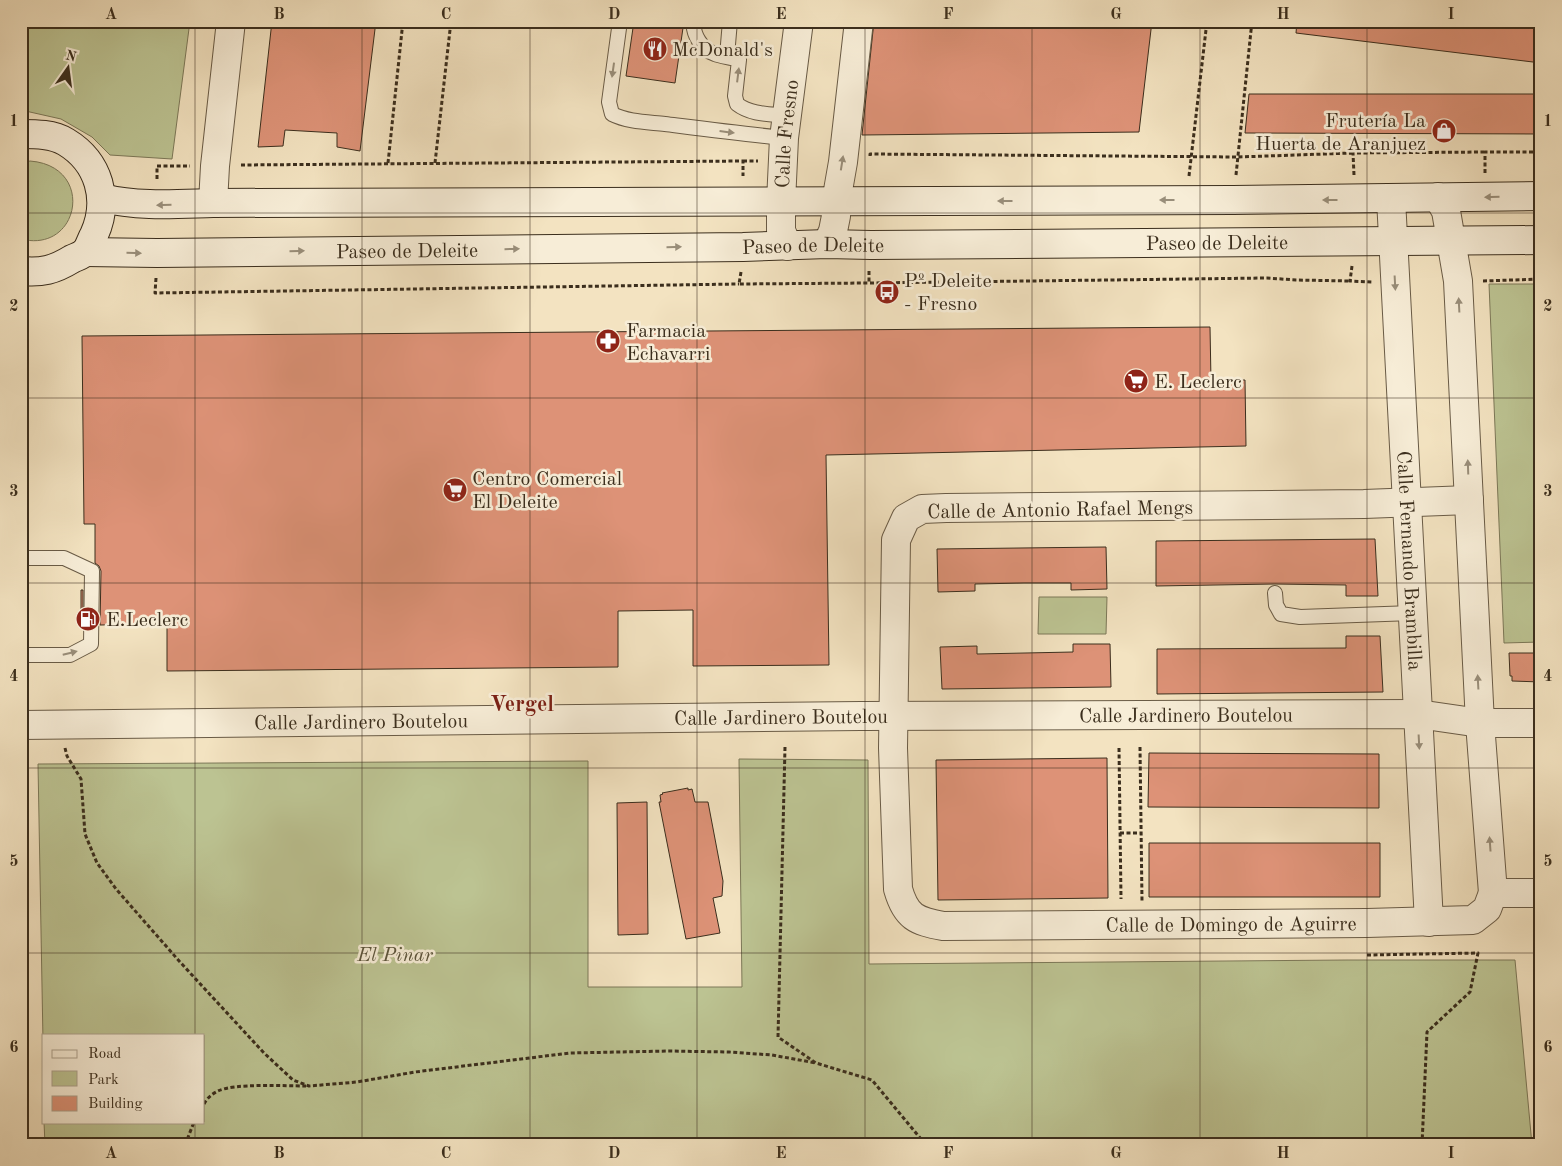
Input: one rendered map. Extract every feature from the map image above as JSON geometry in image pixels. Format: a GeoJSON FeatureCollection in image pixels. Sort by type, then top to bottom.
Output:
{"type":"FeatureCollection","features":[{"type":"Feature","properties":{"kind":"street"},"geometry":{"type":"LineString","coordinates":[[213,203],[215,166],[231,21]]}},
{"type":"Feature","properties":{"kind":"street","name":"Calle Fresno"},"geometry":{"type":"LineString","coordinates":[[788,246],[781,231],[781,202],[786,127],[799,21]]}},
{"type":"Feature","properties":{"kind":"street"},"geometry":{"type":"LineString","coordinates":[[827,244],[833,231],[836,216],[836,202],[843,162],[859,21]]}},
{"type":"Feature","properties":{"kind":"street"},"geometry":{"type":"LineString","coordinates":[[21,134],[43,134],[65,142],[84,156],[97,176],[102,198],[100,222],[85,252],[57,268],[37,272],[21,271]]}},
{"type":"Feature","properties":{"kind":"street","name":"Paseo de Deleite"},"geometry":{"type":"LineString","coordinates":[[102,198],[119,203],[157,205],[213,203],[1391,199],[1541,196]]}},
{"type":"Feature","properties":{"kind":"street"},"geometry":{"type":"LineString","coordinates":[[1438,198],[1446,211],[1458,281],[1480,723],[1493,893],[1541,893]]}},
{"type":"Feature","properties":{"kind":"street","name":"Calle Fernando Brambilla"},"geometry":{"type":"LineString","coordinates":[[1391,199],[1429,922]]}},
{"type":"Feature","properties":{"kind":"street","name":"Paseo de Deleite"},"geometry":{"type":"LineString","coordinates":[[85,252],[157,253],[743,247],[827,244],[1541,240]]}},
{"type":"Feature","properties":{"kind":"street","name":"Calle de Antonio Rafael Mengs"},"geometry":{"type":"LineString","coordinates":[[910,913],[902,903],[898,889],[893,748],[896,540],[906,518],[922,509],[1406,503],[1469,500]]}},
{"type":"Feature","properties":{"kind":"street","name":"Calle Jardinero Boutelou"},"geometry":{"type":"LineString","coordinates":[[21,725],[894,716],[1418,714],[1480,723],[1541,723]]}},
{"type":"Feature","properties":{"kind":"street","name":"Calle de Domingo de Aguirre"},"geometry":{"type":"LineString","coordinates":[[910,913],[924,922],[943,926],[1429,922],[1473,920],[1487,909],[1493,893]]}},
{"type":"Feature","properties":{"kind":"lane"},"geometry":{"type":"LineString","coordinates":[[620,21],[608,102],[612,114],[620,118],[738,134],[786,127]]}},
{"type":"Feature","properties":{"kind":"lane"},"geometry":{"type":"LineString","coordinates":[[694,21],[693,28],[697,38],[706,48],[714,54],[739,60],[735,96],[737,104],[743,109],[786,127]]}},
{"type":"Feature","properties":{"kind":"lane"},"geometry":{"type":"LineString","coordinates":[[727,56],[730,21]]}},
{"type":"Feature","properties":{"kind":"lane"},"geometry":{"type":"LineString","coordinates":[[21,558],[64,558],[92,570],[92,580],[91,644],[70,655],[21,655]]}},
{"type":"Feature","properties":{"kind":"lane"},"geometry":{"type":"LineString","coordinates":[[1275,593],[1276,605],[1281,614],[1300,617],[1412,613]]}},
{"type":"Feature","properties":{"kind":"path"},"geometry":{"type":"LineString","coordinates":[[388,163],[403,21]]}},
{"type":"Feature","properties":{"kind":"path"},"geometry":{"type":"LineString","coordinates":[[435,163],[451,21]]}},
{"type":"Feature","properties":{"kind":"path"},"geometry":{"type":"LineString","coordinates":[[1186,199],[1207,21]]}},
{"type":"Feature","properties":{"kind":"path"},"geometry":{"type":"LineString","coordinates":[[1233,200],[1252,21]]}},
{"type":"Feature","properties":{"kind":"path"},"geometry":{"type":"LineString","coordinates":[[870,164],[870,154],[1238,157],[1353,152],[1541,152]]}},
{"type":"Feature","properties":{"kind":"path"},"geometry":{"type":"LineString","coordinates":[[1353,152],[1356,199]]}},
{"type":"Feature","properties":{"kind":"path"},"geometry":{"type":"LineString","coordinates":[[1485,152],[1485,197]]}},
{"type":"Feature","properties":{"kind":"path"},"geometry":{"type":"LineString","coordinates":[[157,205],[157,166],[742,161],[743,202]]}},
{"type":"Feature","properties":{"kind":"path"},"geometry":{"type":"LineString","coordinates":[[1350,281],[1355,241]]}},
{"type":"Feature","properties":{"kind":"path"},"geometry":{"type":"LineString","coordinates":[[868,283],[871,245]]}},
{"type":"Feature","properties":{"kind":"path"},"geometry":{"type":"LineString","coordinates":[[739,284],[743,247]]}},
{"type":"Feature","properties":{"kind":"path"},"geometry":{"type":"LineString","coordinates":[[157,253],[155,293],[1267,278],[1395,282]]}},
{"type":"Feature","properties":{"kind":"path"},"geometry":{"type":"LineString","coordinates":[[1482,281],[1541,279]]}},
{"type":"Feature","properties":{"kind":"path"},"geometry":{"type":"LineString","coordinates":[[65,725],[66,756],[80,779],[85,834],[97,863],[116,889],[264,1053],[294,1080],[309,1086]]}},
{"type":"Feature","properties":{"kind":"path"},"geometry":{"type":"LineString","coordinates":[[785,747],[778,1037],[816,1063]]}},
{"type":"Feature","properties":{"kind":"path"},"geometry":{"type":"LineString","coordinates":[[1140,747],[1142,907]]}},
{"type":"Feature","properties":{"kind":"path"},"geometry":{"type":"LineString","coordinates":[[1119,748],[1121,907]]}},
{"type":"Feature","properties":{"kind":"path"},"geometry":{"type":"LineString","coordinates":[[1120,833],[1141,832]]}},
{"type":"Feature","properties":{"kind":"path"},"geometry":{"type":"LineString","coordinates":[[1367,955],[1478,953],[1470,992],[1427,1032],[1422,1145]]}},
{"type":"Feature","properties":{"kind":"path"},"geometry":{"type":"LineString","coordinates":[[205,1102],[208,1098],[219,1091],[235,1087],[309,1086],[357,1082],[414,1072],[570,1054],[669,1051],[729,1052],[772,1055],[816,1063],[872,1080],[926,1145]]}},
{"type":"Feature","properties":{"kind":"path"},"geometry":{"type":"LineString","coordinates":[[185,1145],[193,1124]]}},
{"type":"Feature","properties":{"kind":"path"},"geometry":{"type":"LineString","coordinates":[[128,1140],[136,1145]]}},
{"type":"Feature","properties":{"kind":"green space"},"geometry":{"type":"Polygon","coordinates":[[[21,21],[190,21],[172,159],[110,155],[92,137],[61,119],[21,110],[21,21]]]}},
{"type":"Feature","properties":{"kind":"green space"},"geometry":{"type":"Polygon","coordinates":[[[30,161],[51,166],[65,177],[72,192],[72,208],[67,222],[57,234],[41,240],[21,239],[21,163],[30,161]]]}},
{"type":"Feature","properties":{"kind":"green space"},"geometry":{"type":"Polygon","coordinates":[[[1489,284],[1541,284],[1541,642],[1504,643],[1489,284]]]}},
{"type":"Feature","properties":{"kind":"green space"},"geometry":{"type":"Polygon","coordinates":[[[1039,597],[1107,597],[1106,634],[1038,634],[1039,597]]]}},
{"type":"Feature","properties":{"kind":"green space","name":"El Pinar"},"geometry":{"type":"Polygon","coordinates":[[[739,759],[868,760],[869,964],[1515,960],[1532,1145],[45,1145],[44,1124],[205,1124],[205,1034],[43,1034],[38,764],[588,761],[588,987],[742,987],[739,759]]]}},
{"type":"Feature","properties":{"kind":"building"},"geometry":{"type":"Polygon","coordinates":[[[272,21],[376,21],[360,151],[337,147],[337,133],[285,130],[283,146],[258,147],[272,21]]]}},
{"type":"Feature","properties":{"kind":"building","name":"McDonald's"},"geometry":{"type":"Polygon","coordinates":[[[634,21],[684,21],[675,83],[626,76],[634,21]]]}},
{"type":"Feature","properties":{"kind":"building"},"geometry":{"type":"Polygon","coordinates":[[[874,21],[1152,21],[1139,132],[862,135],[874,21]]]}},
{"type":"Feature","properties":{"kind":"building"},"geometry":{"type":"Polygon","coordinates":[[[1297,21],[1541,21],[1541,63],[1296,33],[1297,21]]]}},
{"type":"Feature","properties":{"kind":"building"},"geometry":{"type":"Polygon","coordinates":[[[1249,94],[1541,94],[1541,134],[1245,133],[1249,94]]]}},
{"type":"Feature","properties":{"kind":"building","name":"Centro Comercial El Deleite"},"geometry":{"type":"Polygon","coordinates":[[[1210,327],[1211,381],[1245,380],[1246,446],[826,455],[829,665],[693,666],[693,610],[618,611],[618,667],[167,671],[167,624],[100,625],[101,571],[95,563],[95,524],[84,524],[82,336],[1210,327]]]}},
{"type":"Feature","properties":{"kind":"building"},"geometry":{"type":"Polygon","coordinates":[[[1375,539],[1378,596],[1346,596],[1346,585],[1156,586],[1156,541],[1375,539]]]}},
{"type":"Feature","properties":{"kind":"building"},"geometry":{"type":"Polygon","coordinates":[[[1106,547],[1107,589],[1071,590],[1071,583],[1024,583],[975,584],[975,591],[938,592],[937,549],[1106,547]]]}},
{"type":"Feature","properties":{"kind":"building"},"geometry":{"type":"Polygon","coordinates":[[[81,590],[83,590],[83,625],[81,625],[81,590]]]}},
{"type":"Feature","properties":{"kind":"building"},"geometry":{"type":"Polygon","coordinates":[[[1346,636],[1380,636],[1383,692],[1157,694],[1157,649],[1346,648],[1346,636]]]}},
{"type":"Feature","properties":{"kind":"building"},"geometry":{"type":"Polygon","coordinates":[[[1073,644],[1110,644],[1111,687],[942,689],[940,647],[977,646],[977,654],[1073,652],[1073,644]]]}},
{"type":"Feature","properties":{"kind":"building"},"geometry":{"type":"Polygon","coordinates":[[[1509,653],[1541,653],[1541,682],[1512,681],[1509,653]]]}},
{"type":"Feature","properties":{"kind":"building"},"geometry":{"type":"Polygon","coordinates":[[[1149,753],[1379,754],[1379,808],[1148,807],[1149,753]]]}},
{"type":"Feature","properties":{"kind":"building"},"geometry":{"type":"Polygon","coordinates":[[[1107,758],[1108,898],[938,900],[936,760],[1107,758]]]}},
{"type":"Feature","properties":{"kind":"building"},"geometry":{"type":"Polygon","coordinates":[[[688,788],[688,790],[692,789],[695,802],[708,802],[723,881],[722,896],[713,898],[720,933],[686,939],[659,802],[661,802],[660,795],[662,793],[688,788]]]}},
{"type":"Feature","properties":{"kind":"building"},"geometry":{"type":"Polygon","coordinates":[[[647,802],[648,934],[618,935],[617,803],[647,802]]]}},
{"type":"Feature","properties":{"kind":"building"},"geometry":{"type":"Polygon","coordinates":[[[1149,843],[1380,843],[1380,897],[1149,897],[1149,843]]]}},
{"type":"Feature","properties":{"kind":"place","name":"McDonald's"},"geometry":{"type":"Point","coordinates":[655,49]}},
{"type":"Feature","properties":{"kind":"place","name":"Frutería La Huerta de Aranjuez"},"geometry":{"type":"Point","coordinates":[1444,131]}},
{"type":"Feature","properties":{"kind":"place","name":"Pº Deleite - Fresno"},"geometry":{"type":"Point","coordinates":[887,292]}},
{"type":"Feature","properties":{"kind":"place","name":"Farmacia Echavarri"},"geometry":{"type":"Point","coordinates":[608,341]}},
{"type":"Feature","properties":{"kind":"place","name":"E. Leclerc"},"geometry":{"type":"Point","coordinates":[1136,381]}},
{"type":"Feature","properties":{"kind":"place","name":"Centro Comercial El Deleite"},"geometry":{"type":"Point","coordinates":[455,490]}},
{"type":"Feature","properties":{"kind":"place","name":"E.Leclerc"},"geometry":{"type":"Point","coordinates":[88,619]}},
{"type":"Feature","properties":{"kind":"district","name":"Vergel"},"geometry":{"type":"Point","coordinates":[522,703]}}]}
